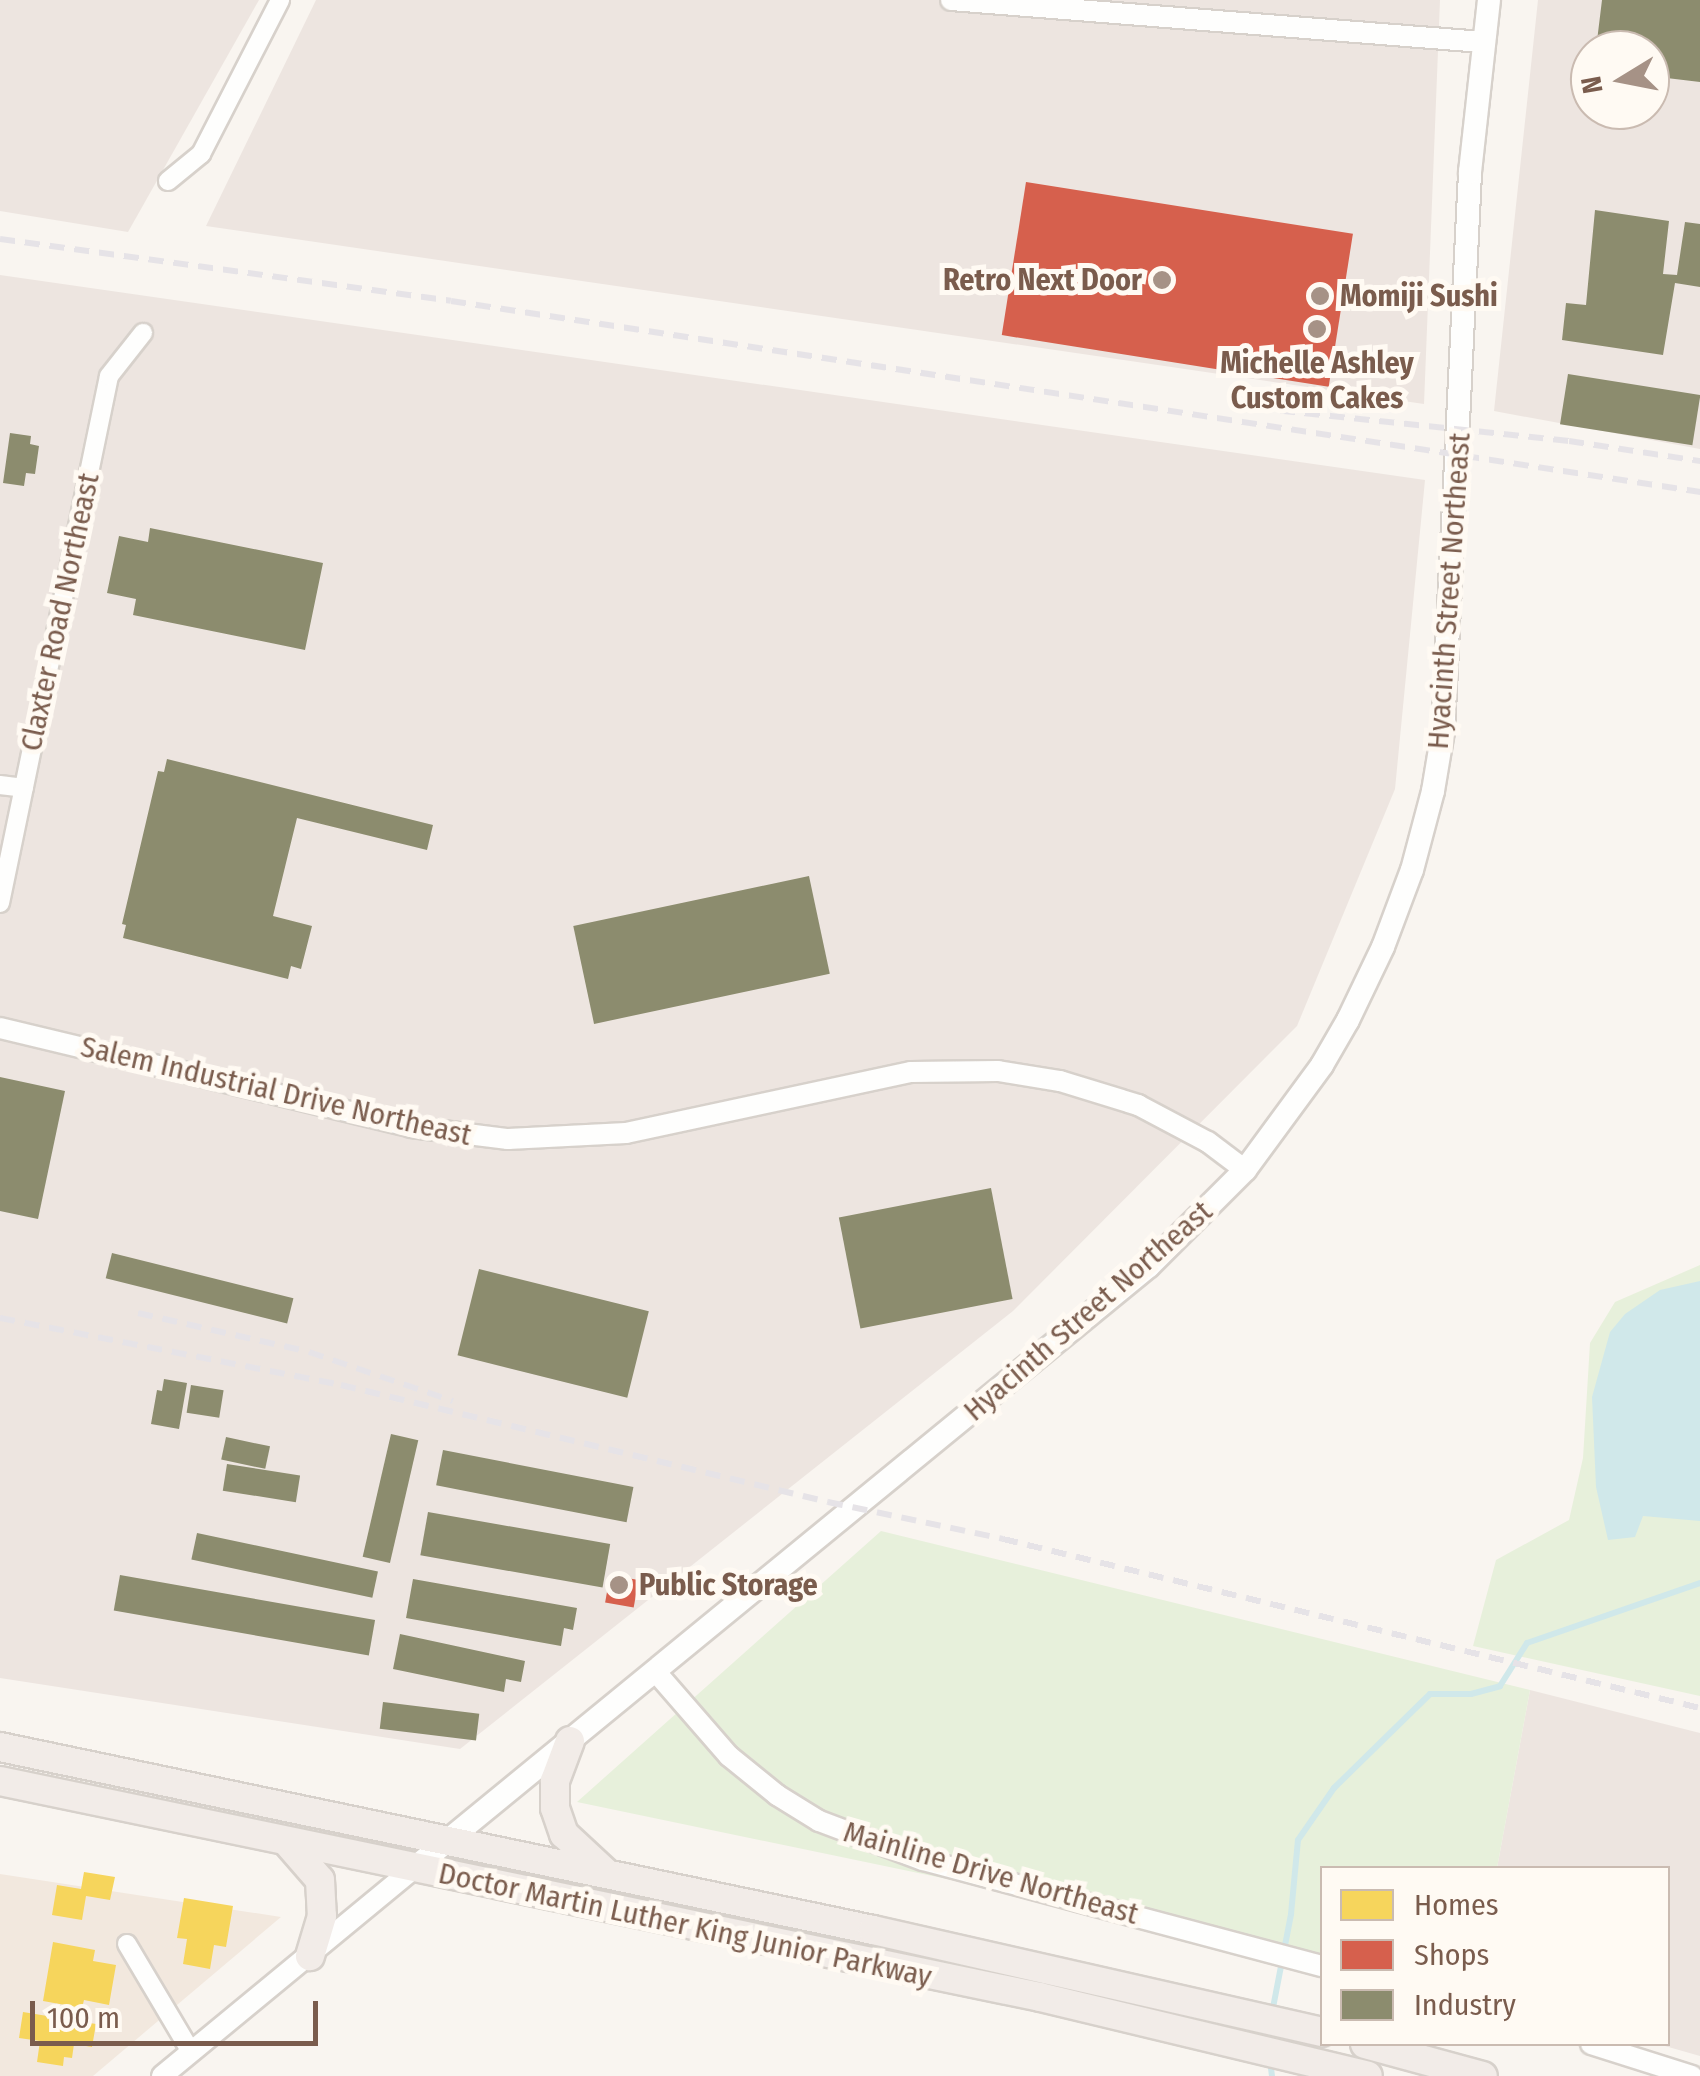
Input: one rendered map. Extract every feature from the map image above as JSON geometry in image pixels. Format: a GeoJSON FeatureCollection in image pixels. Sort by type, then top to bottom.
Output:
{"type":"FeatureCollection","features":[{"type":"Feature","properties":{"kind":"highway"},"geometry":{"type":"LineString","coordinates":[[570,1741],[554,1781],[555,1808],[564,1834],[606,1874]]}},
{"type":"Feature","properties":{"kind":"highway","name":"Doctor Martin Luther King Junior Parkway"},"geometry":{"type":"LineString","coordinates":[[0,1747],[1217,2005],[1320,2031]]}},
{"type":"Feature","properties":{"kind":"highway","name":"Doctor Martin Luther King Junior Parkway"},"geometry":{"type":"LineString","coordinates":[[0,1781],[1208,2034],[1368,2076]]}},
{"type":"Feature","properties":{"kind":"highway"},"geometry":{"type":"LineString","coordinates":[[286,1841],[302,1854],[320,1880],[322,1916],[310,1956]]}},
{"type":"Feature","properties":{"kind":"highway"},"geometry":{"type":"LineString","coordinates":[[1372,2046],[1484,2076]]}},
{"type":"Feature","properties":{"kind":"main road","name":"Hyacinth Street Northeast"},"geometry":{"type":"LineString","coordinates":[[413,1869],[1101,1308],[1200,1219],[1244,1170],[1322,1065],[1365,986],[1402,900],[1433,791],[1450,657],[1469,186],[1489,0]]}},
{"type":"Feature","properties":{"kind":"street"},"geometry":{"type":"LineString","coordinates":[[168,181],[201,154],[280,0]]}},
{"type":"Feature","properties":{"kind":"street"},"geometry":{"type":"LineString","coordinates":[[951,0],[1482,42]]}},
{"type":"Feature","properties":{"kind":"street","name":"Claxter Road Northeast"},"geometry":{"type":"LineString","coordinates":[[0,903],[108,376],[143,333]]}},
{"type":"Feature","properties":{"kind":"street"},"geometry":{"type":"LineString","coordinates":[[0,785],[24,788]]}},
{"type":"Feature","properties":{"kind":"street","name":"Salem Industrial Drive Northeast"},"geometry":{"type":"LineString","coordinates":[[0,1028],[411,1127],[508,1139],[626,1133],[910,1072],[998,1071],[1060,1081],[1138,1105],[1208,1142],[1244,1170]]}},
{"type":"Feature","properties":{"kind":"street","name":"Mainline Drive Northeast"},"geometry":{"type":"LineString","coordinates":[[655,1671],[729,1756],[776,1795],[819,1822],[922,1860],[1318,1965]]}},
{"type":"Feature","properties":{"kind":"street"},"geometry":{"type":"LineString","coordinates":[[162,2076],[413,1869]]}},
{"type":"Feature","properties":{"kind":"street"},"geometry":{"type":"LineString","coordinates":[[127,1944],[191,2052]]}},
{"type":"Feature","properties":{"kind":"street"},"geometry":{"type":"LineString","coordinates":[[1597,2046],[1692,2076]]}},
{"type":"Feature","properties":{"kind":"shaded area"},"geometry":{"type":"Polygon","coordinates":[[[0,0],[259,0],[128,232],[0,211],[0,0]]]}},
{"type":"Feature","properties":{"kind":"shaded area"},"geometry":{"type":"Polygon","coordinates":[[[316,0],[1440,0],[1424,404],[206,226],[316,0]]]}},
{"type":"Feature","properties":{"kind":"shaded area"},"geometry":{"type":"Polygon","coordinates":[[[1538,0],[1700,0],[1700,449],[1494,411],[1538,0]]]}},
{"type":"Feature","properties":{"kind":"shaded area"},"geometry":{"type":"Polygon","coordinates":[[[0,275],[1425,480],[1395,789],[1297,1026],[1013,1311],[460,1749],[0,1678],[0,275]]]}},
{"type":"Feature","properties":{"kind":"shaded area"},"geometry":{"type":"Polygon","coordinates":[[[1530,1690],[1700,1733],[1700,2056],[1665,2046],[1670,2046],[1670,1866],[1497,1866],[1530,1690]]]}},
{"type":"Feature","properties":{"kind":"shaded area"},"geometry":{"type":"Polygon","coordinates":[[[0,1874],[281,1917],[93,2076],[0,2076],[0,1874]]]}},
{"type":"Feature","properties":{"kind":"green space"},"geometry":{"type":"Polygon","coordinates":[[[1700,1265],[1700,1696],[1473,1646],[1496,1560],[1569,1520],[1583,1458],[1590,1343],[1615,1302],[1700,1265]]]}},
{"type":"Feature","properties":{"kind":"green space"},"geometry":{"type":"Polygon","coordinates":[[[881,1531],[1530,1690],[1497,1866],[1320,1866],[1320,1957],[577,1802],[881,1531]]]}},
{"type":"Feature","properties":{"kind":"water"},"geometry":{"type":"Polygon","coordinates":[[[1700,1281],[1700,1521],[1643,1516],[1635,1537],[1608,1540],[1596,1487],[1592,1397],[1610,1332],[1625,1314],[1660,1290],[1700,1281]]]}},
{"type":"Feature","properties":{"kind":"building: Homes"},"geometry":{"type":"Polygon","coordinates":[[[84,1872],[115,1877],[110,1900],[86,1896],[82,1920],[52,1915],[57,1885],[81,1889],[84,1872]]]}},
{"type":"Feature","properties":{"kind":"building: Homes"},"geometry":{"type":"Polygon","coordinates":[[[184,1898],[233,1906],[226,1947],[214,1945],[210,1969],[183,1964],[187,1939],[177,1938],[184,1898]]]}},
{"type":"Feature","properties":{"kind":"building: Homes"},"geometry":{"type":"Polygon","coordinates":[[[53,1942],[95,1950],[93,1961],[116,1965],[109,2005],[84,2000],[82,2008],[43,2001],[53,1942]]]}},
{"type":"Feature","properties":{"kind":"building: Homes"},"geometry":{"type":"Polygon","coordinates":[[[23,2012],[96,2024],[92,2047],[74,2044],[72,2058],[64,2057],[63,2066],[37,2062],[40,2041],[19,2038],[23,2012]]]}},
{"type":"Feature","properties":{"kind":"building: Shops"},"geometry":{"type":"Polygon","coordinates":[[[1026,182],[1353,234],[1329,387],[1002,335],[1026,182]]]}},
{"type":"Feature","properties":{"kind":"building: Shops"},"geometry":{"type":"Polygon","coordinates":[[[610,1575],[639,1580],[634,1608],[605,1603],[610,1575]]]}},
{"type":"Feature","properties":{"kind":"building: Industry"},"geometry":{"type":"Polygon","coordinates":[[[1602,0],[1700,0],[1700,82],[1670,78],[1670,30],[1598,30],[1602,0]]]}},
{"type":"Feature","properties":{"kind":"building: Industry"},"geometry":{"type":"Polygon","coordinates":[[[1595,210],[1669,221],[1663,274],[1677,275],[1685,222],[1700,224],[1700,287],[1675,283],[1663,355],[1562,340],[1566,303],[1586,305],[1595,210]]]}},
{"type":"Feature","properties":{"kind":"building: Industry"},"geometry":{"type":"Polygon","coordinates":[[[1568,374],[1700,395],[1692,445],[1560,424],[1568,374]]]}},
{"type":"Feature","properties":{"kind":"building: Industry"},"geometry":{"type":"Polygon","coordinates":[[[10,433],[31,436],[30,444],[39,446],[35,474],[26,473],[24,486],[3,483],[10,433]]]}},
{"type":"Feature","properties":{"kind":"building: Industry"},"geometry":{"type":"Polygon","coordinates":[[[150,528],[323,563],[305,650],[133,615],[136,599],[107,593],[119,536],[148,542],[150,528]]]}},
{"type":"Feature","properties":{"kind":"building: Industry"},"geometry":{"type":"Polygon","coordinates":[[[167,759],[433,825],[427,850],[297,818],[273,916],[312,926],[301,969],[291,966],[288,979],[123,938],[126,925],[122,924],[158,771],[164,772],[167,759]]]}},
{"type":"Feature","properties":{"kind":"building: Industry"},"geometry":{"type":"Polygon","coordinates":[[[809,876],[830,974],[594,1024],[573,926],[809,876]]]}},
{"type":"Feature","properties":{"kind":"building: Industry"},"geometry":{"type":"Polygon","coordinates":[[[0,1077],[65,1091],[38,1219],[0,1211],[0,1077]]]}},
{"type":"Feature","properties":{"kind":"building: Industry"},"geometry":{"type":"Polygon","coordinates":[[[991,1188],[1013,1299],[860,1328],[839,1218],[991,1188]]]}},
{"type":"Feature","properties":{"kind":"building: Industry"},"geometry":{"type":"Polygon","coordinates":[[[112,1253],[293,1298],[287,1323],[106,1278],[112,1253]]]}},
{"type":"Feature","properties":{"kind":"building: Industry"},"geometry":{"type":"Polygon","coordinates":[[[479,1269],[649,1311],[627,1398],[457,1355],[479,1269]]]}},
{"type":"Feature","properties":{"kind":"building: Industry"},"geometry":{"type":"Polygon","coordinates":[[[164,1379],[187,1383],[179,1429],[151,1424],[157,1390],[162,1391],[164,1379]]]}},
{"type":"Feature","properties":{"kind":"building: Industry"},"geometry":{"type":"Polygon","coordinates":[[[191,1385],[224,1390],[219,1418],[187,1413],[191,1385]]]}},
{"type":"Feature","properties":{"kind":"building: Industry"},"geometry":{"type":"Polygon","coordinates":[[[391,1434],[418,1440],[390,1563],[363,1557],[391,1434]]]}},
{"type":"Feature","properties":{"kind":"building: Industry"},"geometry":{"type":"Polygon","coordinates":[[[226,1437],[270,1446],[265,1469],[221,1459],[226,1437]]]}},
{"type":"Feature","properties":{"kind":"building: Industry"},"geometry":{"type":"Polygon","coordinates":[[[443,1450],[633,1487],[627,1522],[436,1485],[443,1450]]]}},
{"type":"Feature","properties":{"kind":"building: Industry"},"geometry":{"type":"Polygon","coordinates":[[[227,1464],[300,1476],[296,1502],[223,1491],[227,1464]]]}},
{"type":"Feature","properties":{"kind":"building: Industry"},"geometry":{"type":"Polygon","coordinates":[[[428,1512],[610,1544],[603,1587],[420,1555],[428,1512]]]}},
{"type":"Feature","properties":{"kind":"building: Industry"},"geometry":{"type":"Polygon","coordinates":[[[197,1533],[378,1571],[372,1598],[191,1559],[197,1533]]]}},
{"type":"Feature","properties":{"kind":"building: Industry"},"geometry":{"type":"Polygon","coordinates":[[[120,1575],[375,1620],[369,1655],[114,1610],[120,1575]]]}},
{"type":"Feature","properties":{"kind":"building: Industry"},"geometry":{"type":"Polygon","coordinates":[[[413,1579],[577,1608],[573,1630],[564,1628],[561,1646],[406,1618],[413,1579]]]}},
{"type":"Feature","properties":{"kind":"building: Industry"},"geometry":{"type":"Polygon","coordinates":[[[400,1634],[525,1661],[521,1682],[506,1679],[504,1692],[393,1669],[400,1634]]]}},
{"type":"Feature","properties":{"kind":"building: Industry"},"geometry":{"type":"Polygon","coordinates":[[[383,1702],[479,1714],[476,1741],[380,1729],[383,1702]]]}},
{"type":"Feature","properties":{"kind":"waterway"},"geometry":{"type":"LineString","coordinates":[[1272,2013],[1291,1914],[1298,1840],[1334,1788],[1430,1694],[1471,1694],[1500,1686],[1527,1643],[1700,1583]]}},
{"type":"Feature","properties":{"kind":"waterway"},"geometry":{"type":"LineString","coordinates":[[1270,2060],[1272,2076]]}},
{"type":"Feature","properties":{"kind":"railway"},"geometry":{"type":"LineString","coordinates":[[0,239],[451,301],[1700,492]]}},
{"type":"Feature","properties":{"kind":"railway"},"geometry":{"type":"LineString","coordinates":[[1255,408],[1569,441],[1700,461]]}},
{"type":"Feature","properties":{"kind":"railway"},"geometry":{"type":"LineString","coordinates":[[138,1313],[309,1352],[453,1401]]}},
{"type":"Feature","properties":{"kind":"railway"},"geometry":{"type":"LineString","coordinates":[[0,1318],[341,1385],[828,1502],[1003,1539],[1700,1708]]}},
{"type":"Feature","properties":{"kind":"place","name":"Retro Next Door"},"geometry":{"type":"Point","coordinates":[1162,280]}},
{"type":"Feature","properties":{"kind":"place","name":"Momiji Sushi"},"geometry":{"type":"Point","coordinates":[1320,296]}},
{"type":"Feature","properties":{"kind":"place","name":"Michelle Ashley Custom Cakes"},"geometry":{"type":"Point","coordinates":[1317,329]}},
{"type":"Feature","properties":{"kind":"place","name":"Public Storage"},"geometry":{"type":"Point","coordinates":[619,1585]}}]}
